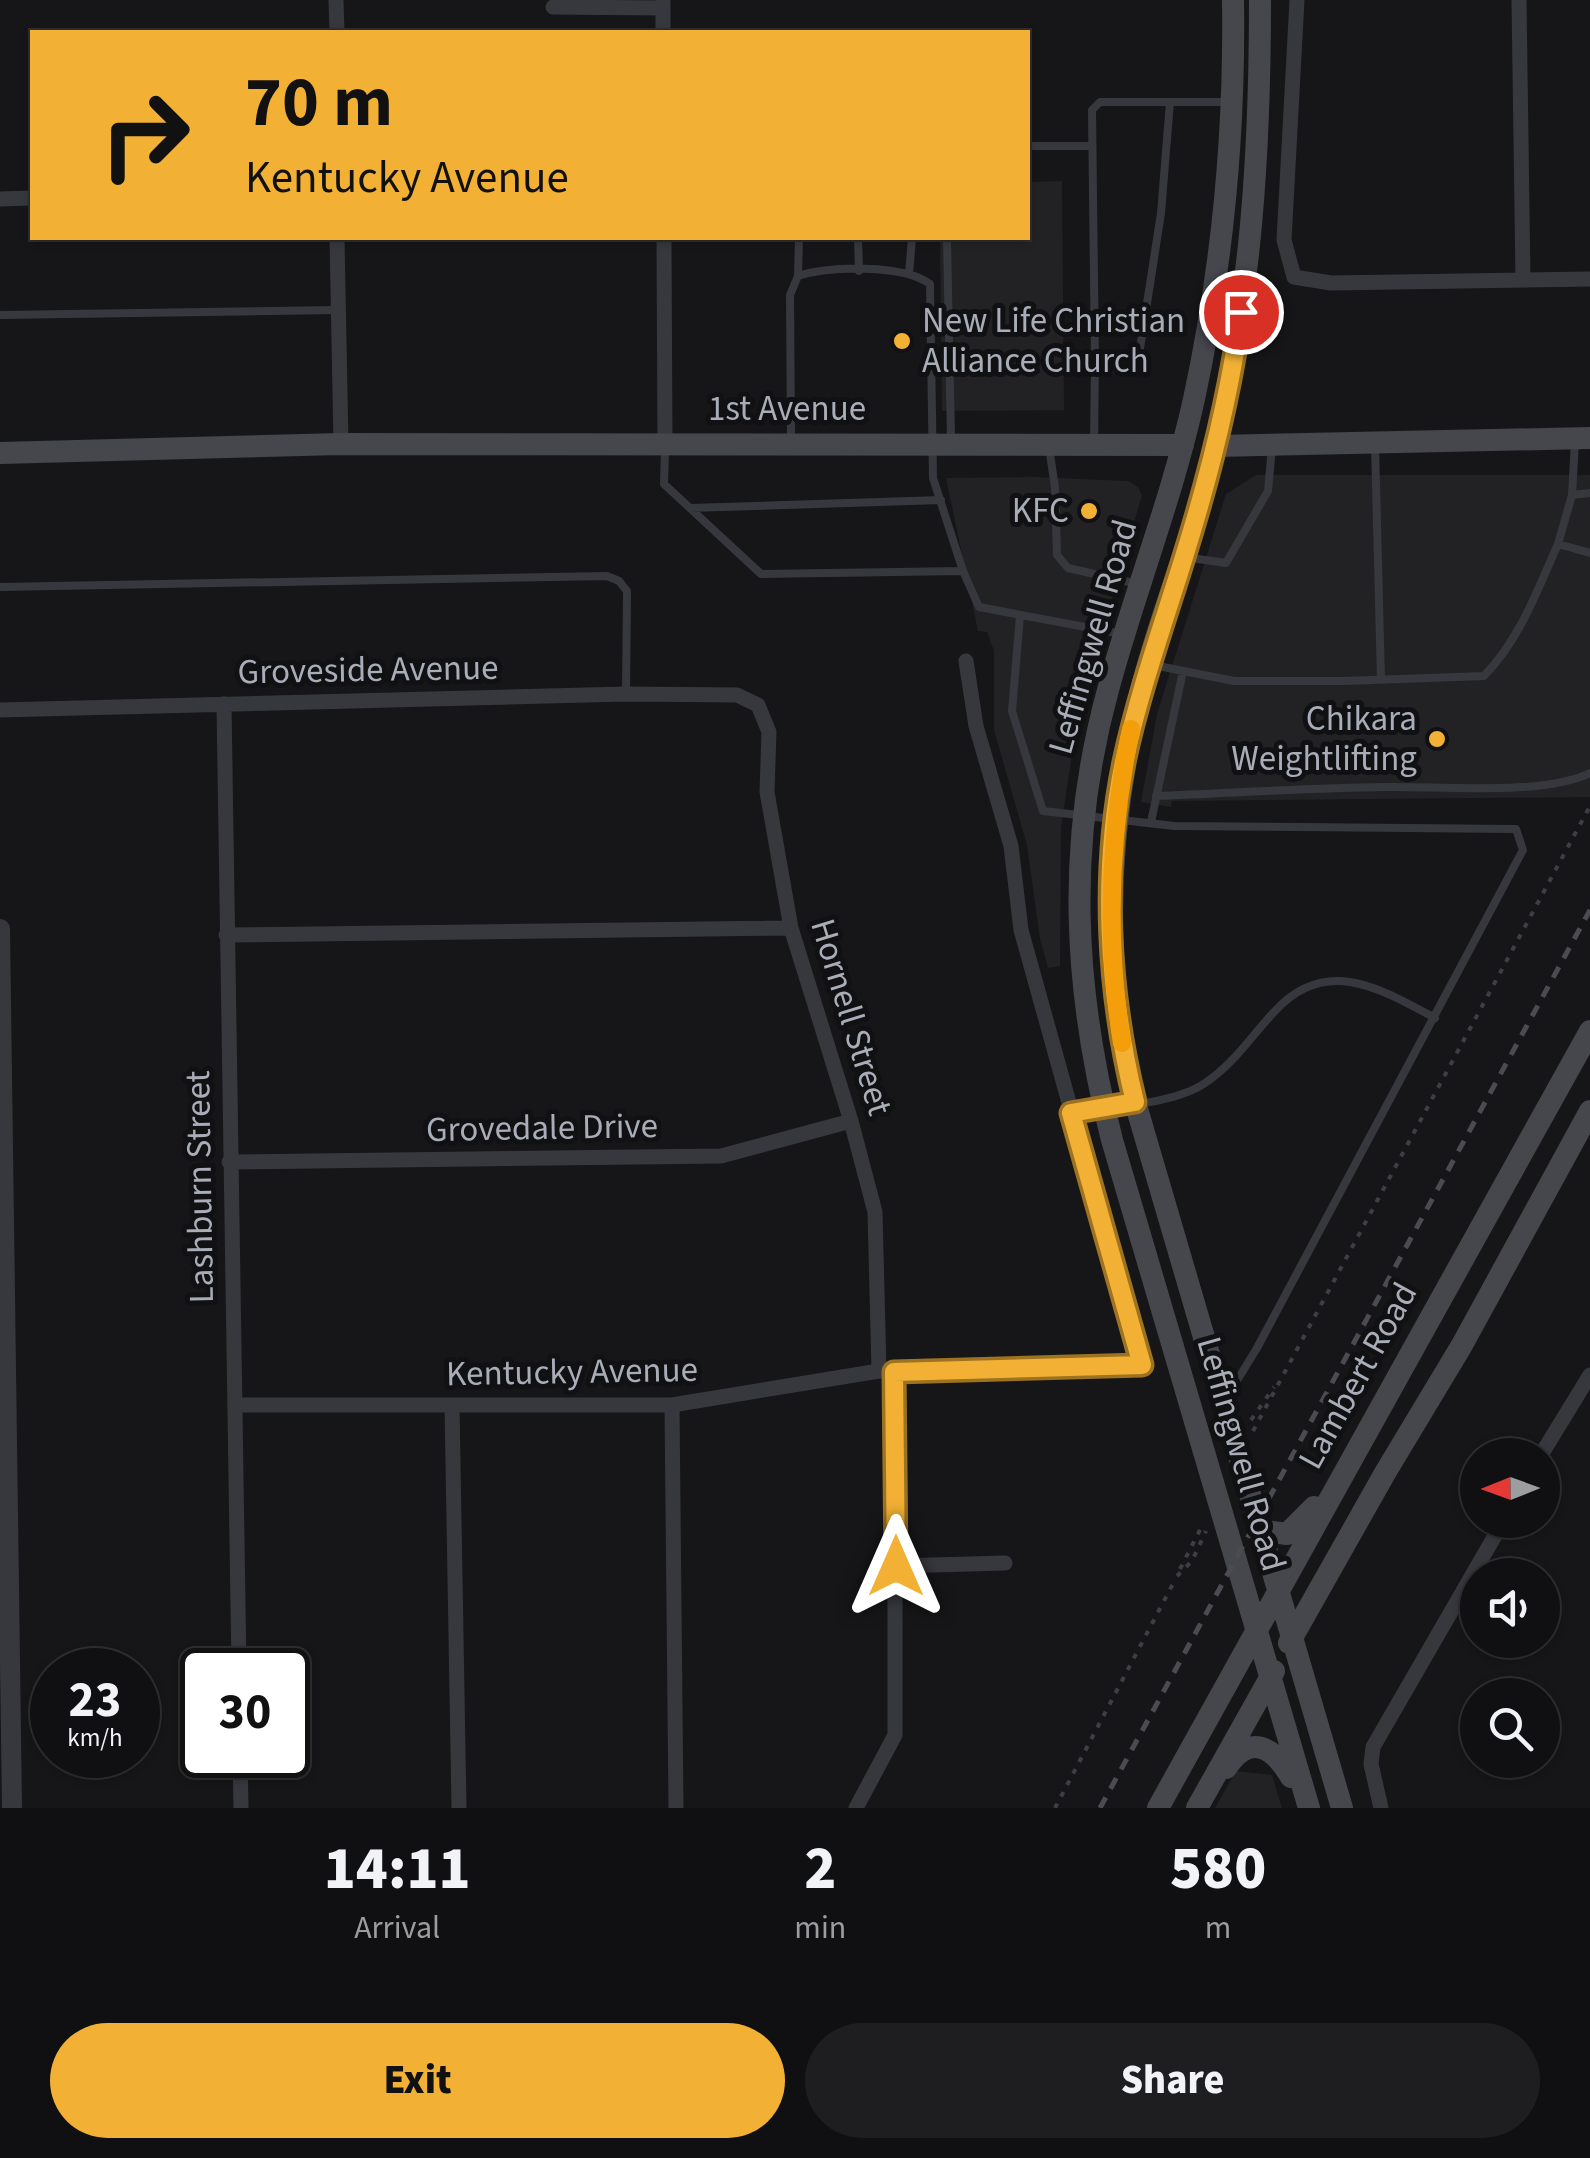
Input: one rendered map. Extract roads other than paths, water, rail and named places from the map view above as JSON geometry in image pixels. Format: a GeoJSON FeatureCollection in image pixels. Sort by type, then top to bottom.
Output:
{"type":"FeatureCollection","features":[{"type":"Feature","properties":{"kind":"main road","name":"Leffingwell Road"},"geometry":{"type":"LineString","coordinates":[[1233,0],[1220,102],[1218,253],[1206,337],[1183,446],[1094,746],[1084,816],[1079,900],[1081,982],[1090,1050],[1104,1108],[1309,1808]]}},
{"type":"Feature","properties":{"kind":"main road","name":"Leffingwell Road"},"geometry":{"type":"LineString","coordinates":[[1260,0],[1260,130],[1254,217],[1237,340],[1216,446],[1148,664],[1123,766],[1110,885],[1112,963],[1135,1102],[1342,1808]]}},
{"type":"Feature","properties":{"kind":"main road","name":"1st Avenue"},"geometry":{"type":"LineString","coordinates":[[1216,446],[1585,440]]}},
{"type":"Feature","properties":{"kind":"main road","name":"1st Avenue"},"geometry":{"type":"LineString","coordinates":[[0,453],[341,444],[1183,446]]}},
{"type":"Feature","properties":{"kind":"main road","name":"Lambert Road"},"geometry":{"type":"LineString","coordinates":[[1158,1808],[1590,1032]]}},
{"type":"Feature","properties":{"kind":"main road","name":"Lambert Road"},"geometry":{"type":"LineString","coordinates":[[1198,1808],[1385,1473],[1462,1346],[1590,1111]]}},
{"type":"Feature","properties":{"kind":"main road"},"geometry":{"type":"LineString","coordinates":[[1259,1530],[1288,1534],[1352,1460]]}},
{"type":"Feature","properties":{"kind":"main road"},"geometry":{"type":"LineString","coordinates":[[1198,1808],[1235,1755],[1256,1747],[1279,1756],[1309,1808]]}},
{"type":"Feature","properties":{"kind":"street"},"geometry":{"type":"LineString","coordinates":[[336,0],[337,30]]}},
{"type":"Feature","properties":{"kind":"street"},"geometry":{"type":"LineString","coordinates":[[1297,0],[1284,240],[1294,277],[1331,283],[1590,280]]}},
{"type":"Feature","properties":{"kind":"street"},"geometry":{"type":"LineString","coordinates":[[1519,0],[1523,280]]}},
{"type":"Feature","properties":{"kind":"street"},"geometry":{"type":"LineString","coordinates":[[553,8],[663,4],[663,30]]}},
{"type":"Feature","properties":{"kind":"street"},"geometry":{"type":"LineString","coordinates":[[0,198],[30,198]]}},
{"type":"Feature","properties":{"kind":"street"},"geometry":{"type":"LineString","coordinates":[[338,240],[341,444]]}},
{"type":"Feature","properties":{"kind":"street"},"geometry":{"type":"LineString","coordinates":[[664,240],[665,444]]}},
{"type":"Feature","properties":{"kind":"street","name":"1st Avenue"},"geometry":{"type":"LineString","coordinates":[[1183,446],[1216,446]]}},
{"type":"Feature","properties":{"kind":"street","name":"Kentucky Avenue"},"geometry":{"type":"LineString","coordinates":[[235,1405],[672,1405],[887,1371],[1142,1365],[1021,930],[1011,846],[976,726],[966,661]]}},
{"type":"Feature","properties":{"kind":"street","name":"Groveside Avenue"},"geometry":{"type":"LineString","coordinates":[[0,710],[626,694],[737,696]]}},
{"type":"Feature","properties":{"kind":"street","name":"Hornell Street"},"geometry":{"type":"LineString","coordinates":[[737,696],[758,705],[769,732],[766,792],[791,928],[876,1212],[896,1566],[895,1735],[856,1808]]}},
{"type":"Feature","properties":{"kind":"street","name":"Lashburn Street"},"geometry":{"type":"LineString","coordinates":[[224,704],[238,1648]]}},
{"type":"Feature","properties":{"kind":"street"},"geometry":{"type":"LineString","coordinates":[[0,928],[5,1643],[12,1808]]}},
{"type":"Feature","properties":{"kind":"street"},"geometry":{"type":"LineString","coordinates":[[226,935],[791,928]]}},
{"type":"Feature","properties":{"kind":"street","name":"Grovedale Drive"},"geometry":{"type":"LineString","coordinates":[[229,1162],[721,1156],[851,1121]]}},
{"type":"Feature","properties":{"kind":"street"},"geometry":{"type":"LineString","coordinates":[[1552,1438],[1590,1376]]}},
{"type":"Feature","properties":{"kind":"street"},"geometry":{"type":"LineString","coordinates":[[452,1405],[459,1808]]}},
{"type":"Feature","properties":{"kind":"street"},"geometry":{"type":"LineString","coordinates":[[672,1405],[676,1808]]}},
{"type":"Feature","properties":{"kind":"street"},"geometry":{"type":"LineString","coordinates":[[1380,1808],[1371,1764],[1373,1748],[1494,1538]]}},
{"type":"Feature","properties":{"kind":"street"},"geometry":{"type":"LineString","coordinates":[[896,1566],[1005,1563]]}},
{"type":"Feature","properties":{"kind":"street"},"geometry":{"type":"LineString","coordinates":[[240,1778],[241,1808]]}},
{"type":"Feature","properties":{"kind":"lane"},"geometry":{"type":"LineString","coordinates":[[1094,445],[1092,110],[1100,102],[1220,102]]}},
{"type":"Feature","properties":{"kind":"lane"},"geometry":{"type":"LineString","coordinates":[[1095,362],[1117,370],[1137,368],[1163,194],[1170,102]]}},
{"type":"Feature","properties":{"kind":"lane"},"geometry":{"type":"LineString","coordinates":[[1030,146],[1090,146]]}},
{"type":"Feature","properties":{"kind":"lane"},"geometry":{"type":"LineString","coordinates":[[790,444],[790,295],[798,276],[799,240]]}},
{"type":"Feature","properties":{"kind":"lane"},"geometry":{"type":"LineString","coordinates":[[858,240],[859,271]]}},
{"type":"Feature","properties":{"kind":"lane"},"geometry":{"type":"LineString","coordinates":[[909,274],[912,240]]}},
{"type":"Feature","properties":{"kind":"lane"},"geometry":{"type":"LineString","coordinates":[[947,240],[942,443],[933,478],[978,607],[1125,635]]}},
{"type":"Feature","properties":{"kind":"lane"},"geometry":{"type":"LineString","coordinates":[[798,276],[818,270],[909,274],[930,284],[942,443]]}},
{"type":"Feature","properties":{"kind":"lane"},"geometry":{"type":"LineString","coordinates":[[0,316],[337,310]]}},
{"type":"Feature","properties":{"kind":"lane"},"geometry":{"type":"LineString","coordinates":[[1148,664],[1234,681],[1484,676],[1504,656],[1542,582],[1558,544],[1585,440]]}},
{"type":"Feature","properties":{"kind":"lane"},"geometry":{"type":"LineString","coordinates":[[1375,442],[1381,680]]}},
{"type":"Feature","properties":{"kind":"lane"},"geometry":{"type":"LineString","coordinates":[[665,444],[664,484],[761,574],[963,571]]}},
{"type":"Feature","properties":{"kind":"lane"},"geometry":{"type":"LineString","coordinates":[[1048,444],[1055,486],[1058,555],[1068,568],[1142,585]]}},
{"type":"Feature","properties":{"kind":"lane"},"geometry":{"type":"LineString","coordinates":[[1184,558],[1226,564],[1268,491],[1272,445]]}},
{"type":"Feature","properties":{"kind":"lane"},"geometry":{"type":"LineString","coordinates":[[1572,495],[1590,493]]}},
{"type":"Feature","properties":{"kind":"lane"},"geometry":{"type":"LineString","coordinates":[[690,508],[940,500]]}},
{"type":"Feature","properties":{"kind":"lane"},"geometry":{"type":"LineString","coordinates":[[1558,544],[1590,553]]}},
{"type":"Feature","properties":{"kind":"lane"},"geometry":{"type":"LineString","coordinates":[[0,587],[607,576],[619,581],[627,591],[626,694]]}},
{"type":"Feature","properties":{"kind":"lane"},"geometry":{"type":"LineString","coordinates":[[1020,614],[1012,711],[1042,811],[1174,826],[1516,829],[1524,850],[1257,1348],[1238,1380],[1220,1394]]}},
{"type":"Feature","properties":{"kind":"lane"},"geometry":{"type":"LineString","coordinates":[[1150,822],[1182,671]]}},
{"type":"Feature","properties":{"kind":"lane"},"geometry":{"type":"LineString","coordinates":[[1156,796],[1335,788],[1500,787],[1544,784],[1590,774]]}},
{"type":"Feature","properties":{"kind":"lane"},"geometry":{"type":"LineString","coordinates":[[1071,1113],[1180,1096],[1204,1084],[1229,1063],[1275,1010],[1301,989],[1325,981],[1354,982],[1381,990],[1435,1018]]}},
{"type":"Feature","properties":{"kind":"railway"},"geometry":{"type":"LineString","coordinates":[[1100,1808],[1590,910]]}},
{"type":"Feature","properties":{"kind":"place","name":"New Life Christian Alliance Church"},"geometry":{"type":"Point","coordinates":[902,341]}},
{"type":"Feature","properties":{"kind":"place","name":"KFC"},"geometry":{"type":"Point","coordinates":[1089,511]}},
{"type":"Feature","properties":{"kind":"place","name":"Chikara Weightlifting"},"geometry":{"type":"Point","coordinates":[1437,739]}}]}
